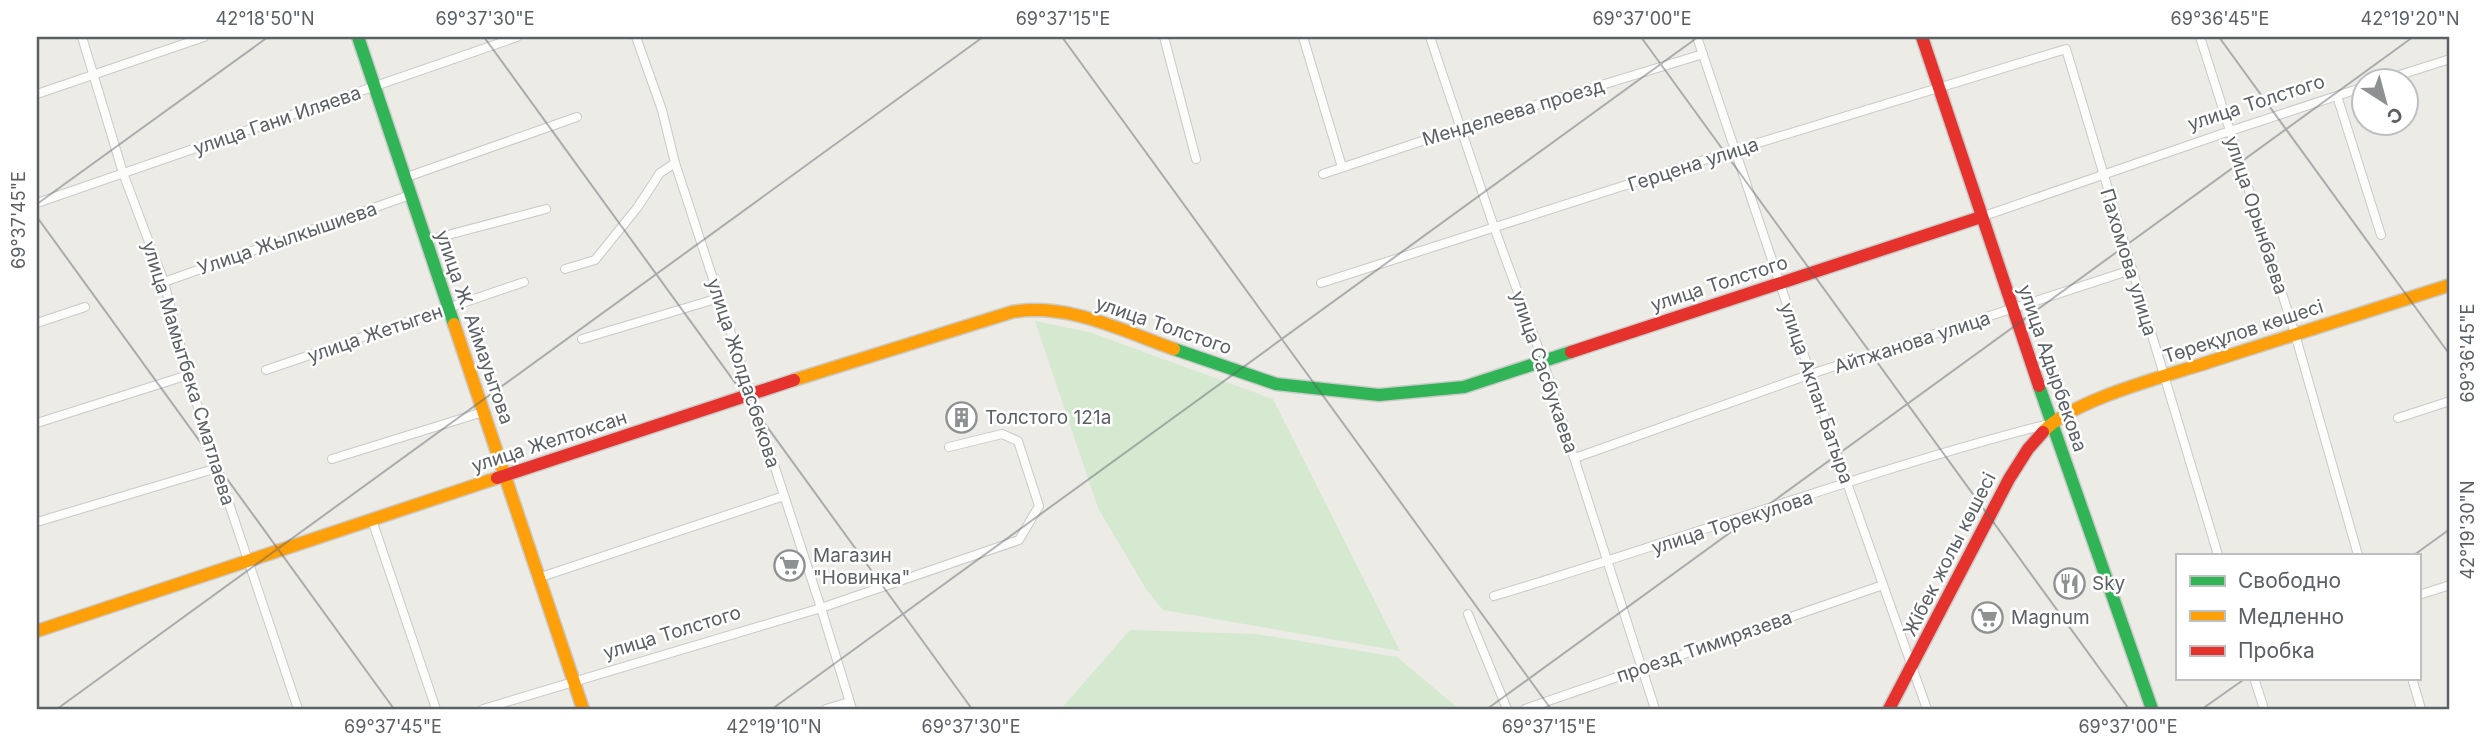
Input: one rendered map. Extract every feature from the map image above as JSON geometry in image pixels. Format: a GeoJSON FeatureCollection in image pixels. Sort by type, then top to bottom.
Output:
{"type":"FeatureCollection","features":[{"type":"Feature","properties":{"kind":"street","name":"улица Мамытбека Сматлаева"},"geometry":{"type":"LineString","coordinates":[[82,37],[123,173],[164,282],[188,375],[217,468],[298,709]]}},
{"type":"Feature","properties":{"kind":"street"},"geometry":{"type":"LineString","coordinates":[[37,94],[204,37]]}},
{"type":"Feature","properties":{"kind":"street","name":"улица Ж. Аймауытова"},"geometry":{"type":"LineString","coordinates":[[358,37],[583,709]]}},
{"type":"Feature","properties":{"kind":"street","name":"улица Гани Иляева"},"geometry":{"type":"LineString","coordinates":[[37,203],[517,37]]}},
{"type":"Feature","properties":{"kind":"street","name":"улица Жолдасбекова"},"geometry":{"type":"LineString","coordinates":[[636,37],[662,110],[675,163],[821,608],[850,706]]}},
{"type":"Feature","properties":{"kind":"street"},"geometry":{"type":"LineString","coordinates":[[1164,37],[1196,159]]}},
{"type":"Feature","properties":{"kind":"street"},"geometry":{"type":"LineString","coordinates":[[1303,37],[1342,167]]}},
{"type":"Feature","properties":{"kind":"street","name":"улица Сасбукаева"},"geometry":{"type":"LineString","coordinates":[[1430,37],[1494,227],[1543,361],[1655,709]]}},
{"type":"Feature","properties":{"kind":"street","name":"улица Акпан Батыра"},"geometry":{"type":"LineString","coordinates":[[1697,37],[1847,483],[1927,709]]}},
{"type":"Feature","properties":{"kind":"street","name":"улица Адырбекова"},"geometry":{"type":"LineString","coordinates":[[1922,37],[2051,424],[2152,709]]}},
{"type":"Feature","properties":{"kind":"street","name":"улица Орынбаева"},"geometry":{"type":"LineString","coordinates":[[2200,37],[2295,334],[2358,554]]}},
{"type":"Feature","properties":{"kind":"street","name":"Герцена улица"},"geometry":{"type":"LineString","coordinates":[[1321,283],[1735,150],[2066,49]]}},
{"type":"Feature","properties":{"kind":"street","name":"Пахомова улица"},"geometry":{"type":"LineString","coordinates":[[2066,49],[2218,554]]}},
{"type":"Feature","properties":{"kind":"street","name":"Менделеева проезд"},"geometry":{"type":"LineString","coordinates":[[1323,174],[1461,128],[1703,54]]}},
{"type":"Feature","properties":{"kind":"street"},"geometry":{"type":"LineString","coordinates":[[2420,69],[2450,59]]}},
{"type":"Feature","properties":{"kind":"street","name":"улица Толстого"},"geometry":{"type":"LineString","coordinates":[[1076,315],[1276,384],[1379,395],[1464,387],[1981,217],[2350,92]]}},
{"type":"Feature","properties":{"kind":"street"},"geometry":{"type":"LineString","coordinates":[[2337,96],[2381,235]]}},
{"type":"Feature","properties":{"kind":"street"},"geometry":{"type":"LineString","coordinates":[[404,178],[577,117]]}},
{"type":"Feature","properties":{"kind":"street"},"geometry":{"type":"LineString","coordinates":[[565,269],[595,260],[637,208],[660,173],[675,163]]}},
{"type":"Feature","properties":{"kind":"street","name":"Улица Жылкышиева"},"geometry":{"type":"LineString","coordinates":[[164,282],[410,195]]}},
{"type":"Feature","properties":{"kind":"street"},"geometry":{"type":"LineString","coordinates":[[425,241],[546,209]]}},
{"type":"Feature","properties":{"kind":"street","name":"Айтжанова улица"},"geometry":{"type":"LineString","coordinates":[[1575,458],[1811,374],[2131,270]]}},
{"type":"Feature","properties":{"kind":"street","name":"улица Жетыген"},"geometry":{"type":"LineString","coordinates":[[266,370],[524,282]]}},
{"type":"Feature","properties":{"kind":"street","name":"Төреқұлов көшесі"},"geometry":{"type":"LineString","coordinates":[[2051,424],[2085,404],[2450,285]]}},
{"type":"Feature","properties":{"kind":"street"},"geometry":{"type":"LineString","coordinates":[[582,339],[719,298]]}},
{"type":"Feature","properties":{"kind":"street"},"geometry":{"type":"LineString","coordinates":[[37,323],[85,307]]}},
{"type":"Feature","properties":{"kind":"street","name":"улица Желтоксан"},"geometry":{"type":"LineString","coordinates":[[37,631],[750,394],[1012,312],[1050,308],[1076,315]]}},
{"type":"Feature","properties":{"kind":"street"},"geometry":{"type":"LineString","coordinates":[[37,423],[188,375]]}},
{"type":"Feature","properties":{"kind":"street"},"geometry":{"type":"LineString","coordinates":[[2398,418],[2450,401]]}},
{"type":"Feature","properties":{"kind":"street"},"geometry":{"type":"LineString","coordinates":[[332,459],[483,412]]}},
{"type":"Feature","properties":{"kind":"street","name":"улица Торекулова"},"geometry":{"type":"LineString","coordinates":[[1494,596],[1609,562],[1847,483],[2051,424]]}},
{"type":"Feature","properties":{"kind":"street","name":"Жібек жолы көшесі"},"geometry":{"type":"LineString","coordinates":[[1889,709],[2018,463],[2051,424]]}},
{"type":"Feature","properties":{"kind":"street","name":"улица Толстого"},"geometry":{"type":"LineString","coordinates":[[483,709],[821,608],[1019,540],[1039,506],[1018,441],[1002,434],[949,447]]}},
{"type":"Feature","properties":{"kind":"street"},"geometry":{"type":"LineString","coordinates":[[37,523],[217,468]]}},
{"type":"Feature","properties":{"kind":"street"},"geometry":{"type":"LineString","coordinates":[[538,578],[784,496]]}},
{"type":"Feature","properties":{"kind":"street"},"geometry":{"type":"LineString","coordinates":[[372,520],[436,709]]}},
{"type":"Feature","properties":{"kind":"street","name":"проезд Тимирязева"},"geometry":{"type":"LineString","coordinates":[[1525,709],[1883,585]]}},
{"type":"Feature","properties":{"kind":"street"},"geometry":{"type":"LineString","coordinates":[[2420,595],[2450,585]]}},
{"type":"Feature","properties":{"kind":"street"},"geometry":{"type":"LineString","coordinates":[[1468,614],[1507,709]]}},
{"type":"Feature","properties":{"kind":"street"},"geometry":{"type":"LineString","coordinates":[[2256,680],[2264,709]]}},
{"type":"Feature","properties":{"kind":"street"},"geometry":{"type":"LineString","coordinates":[[2413,680],[2421,709]]}},
{"type":"Feature","properties":{"kind":"street"},"geometry":{"type":"LineString","coordinates":[[826,709],[850,706]]}},
{"type":"Feature","properties":{"kind":"green space"},"geometry":{"type":"Polygon","coordinates":[[[1035,321],[1089,332],[1273,399],[1400,651],[1163,610],[1146,589],[1098,508],[1035,321]]]}},
{"type":"Feature","properties":{"kind":"green space"},"geometry":{"type":"Polygon","coordinates":[[[1130,630],[1256,634],[1397,657],[1459,709],[1061,709],[1130,630]]]}},
{"type":"Feature","properties":{"kind":"traffic: fast"},"geometry":{"type":"LineString","coordinates":[[358,37],[454,324]]}},
{"type":"Feature","properties":{"kind":"traffic: fast"},"geometry":{"type":"LineString","coordinates":[[1174,349],[1276,384],[1379,395],[1464,387],[1571,352]]}},
{"type":"Feature","properties":{"kind":"traffic: fast"},"geometry":{"type":"LineString","coordinates":[[2039,386],[2152,709]]}},
{"type":"Feature","properties":{"kind":"traffic: slow"},"geometry":{"type":"LineString","coordinates":[[2043,432],[2076,409],[2123,389],[2450,285]]}},
{"type":"Feature","properties":{"kind":"traffic: slow"},"geometry":{"type":"LineString","coordinates":[[794,380],[1012,312],[1033,310],[1053,311],[1094,320],[1174,349]]}},
{"type":"Feature","properties":{"kind":"traffic: slow"},"geometry":{"type":"LineString","coordinates":[[454,324],[583,709]]}},
{"type":"Feature","properties":{"kind":"traffic: slow"},"geometry":{"type":"LineString","coordinates":[[37,631],[497,478]]}},
{"type":"Feature","properties":{"kind":"traffic: jam"},"geometry":{"type":"LineString","coordinates":[[1922,37],[2039,386]]}},
{"type":"Feature","properties":{"kind":"traffic: jam"},"geometry":{"type":"LineString","coordinates":[[1571,352],[1981,217]]}},
{"type":"Feature","properties":{"kind":"traffic: jam"},"geometry":{"type":"LineString","coordinates":[[497,478],[794,380]]}},
{"type":"Feature","properties":{"kind":"traffic: jam"},"geometry":{"type":"LineString","coordinates":[[1889,709],[2009,479],[2028,449],[2043,432]]}},
{"type":"Feature","properties":{"kind":"place","name":"Толстого 121а"},"geometry":{"type":"Point","coordinates":[962,417]}},
{"type":"Feature","properties":{"kind":"place","name":"Магазин \"Новинка\""},"geometry":{"type":"Point","coordinates":[790,566]}},
{"type":"Feature","properties":{"kind":"place","name":"Sky"},"geometry":{"type":"Point","coordinates":[2069,583]}},
{"type":"Feature","properties":{"kind":"place","name":"Magnum"},"geometry":{"type":"Point","coordinates":[1988,617]}}]}
